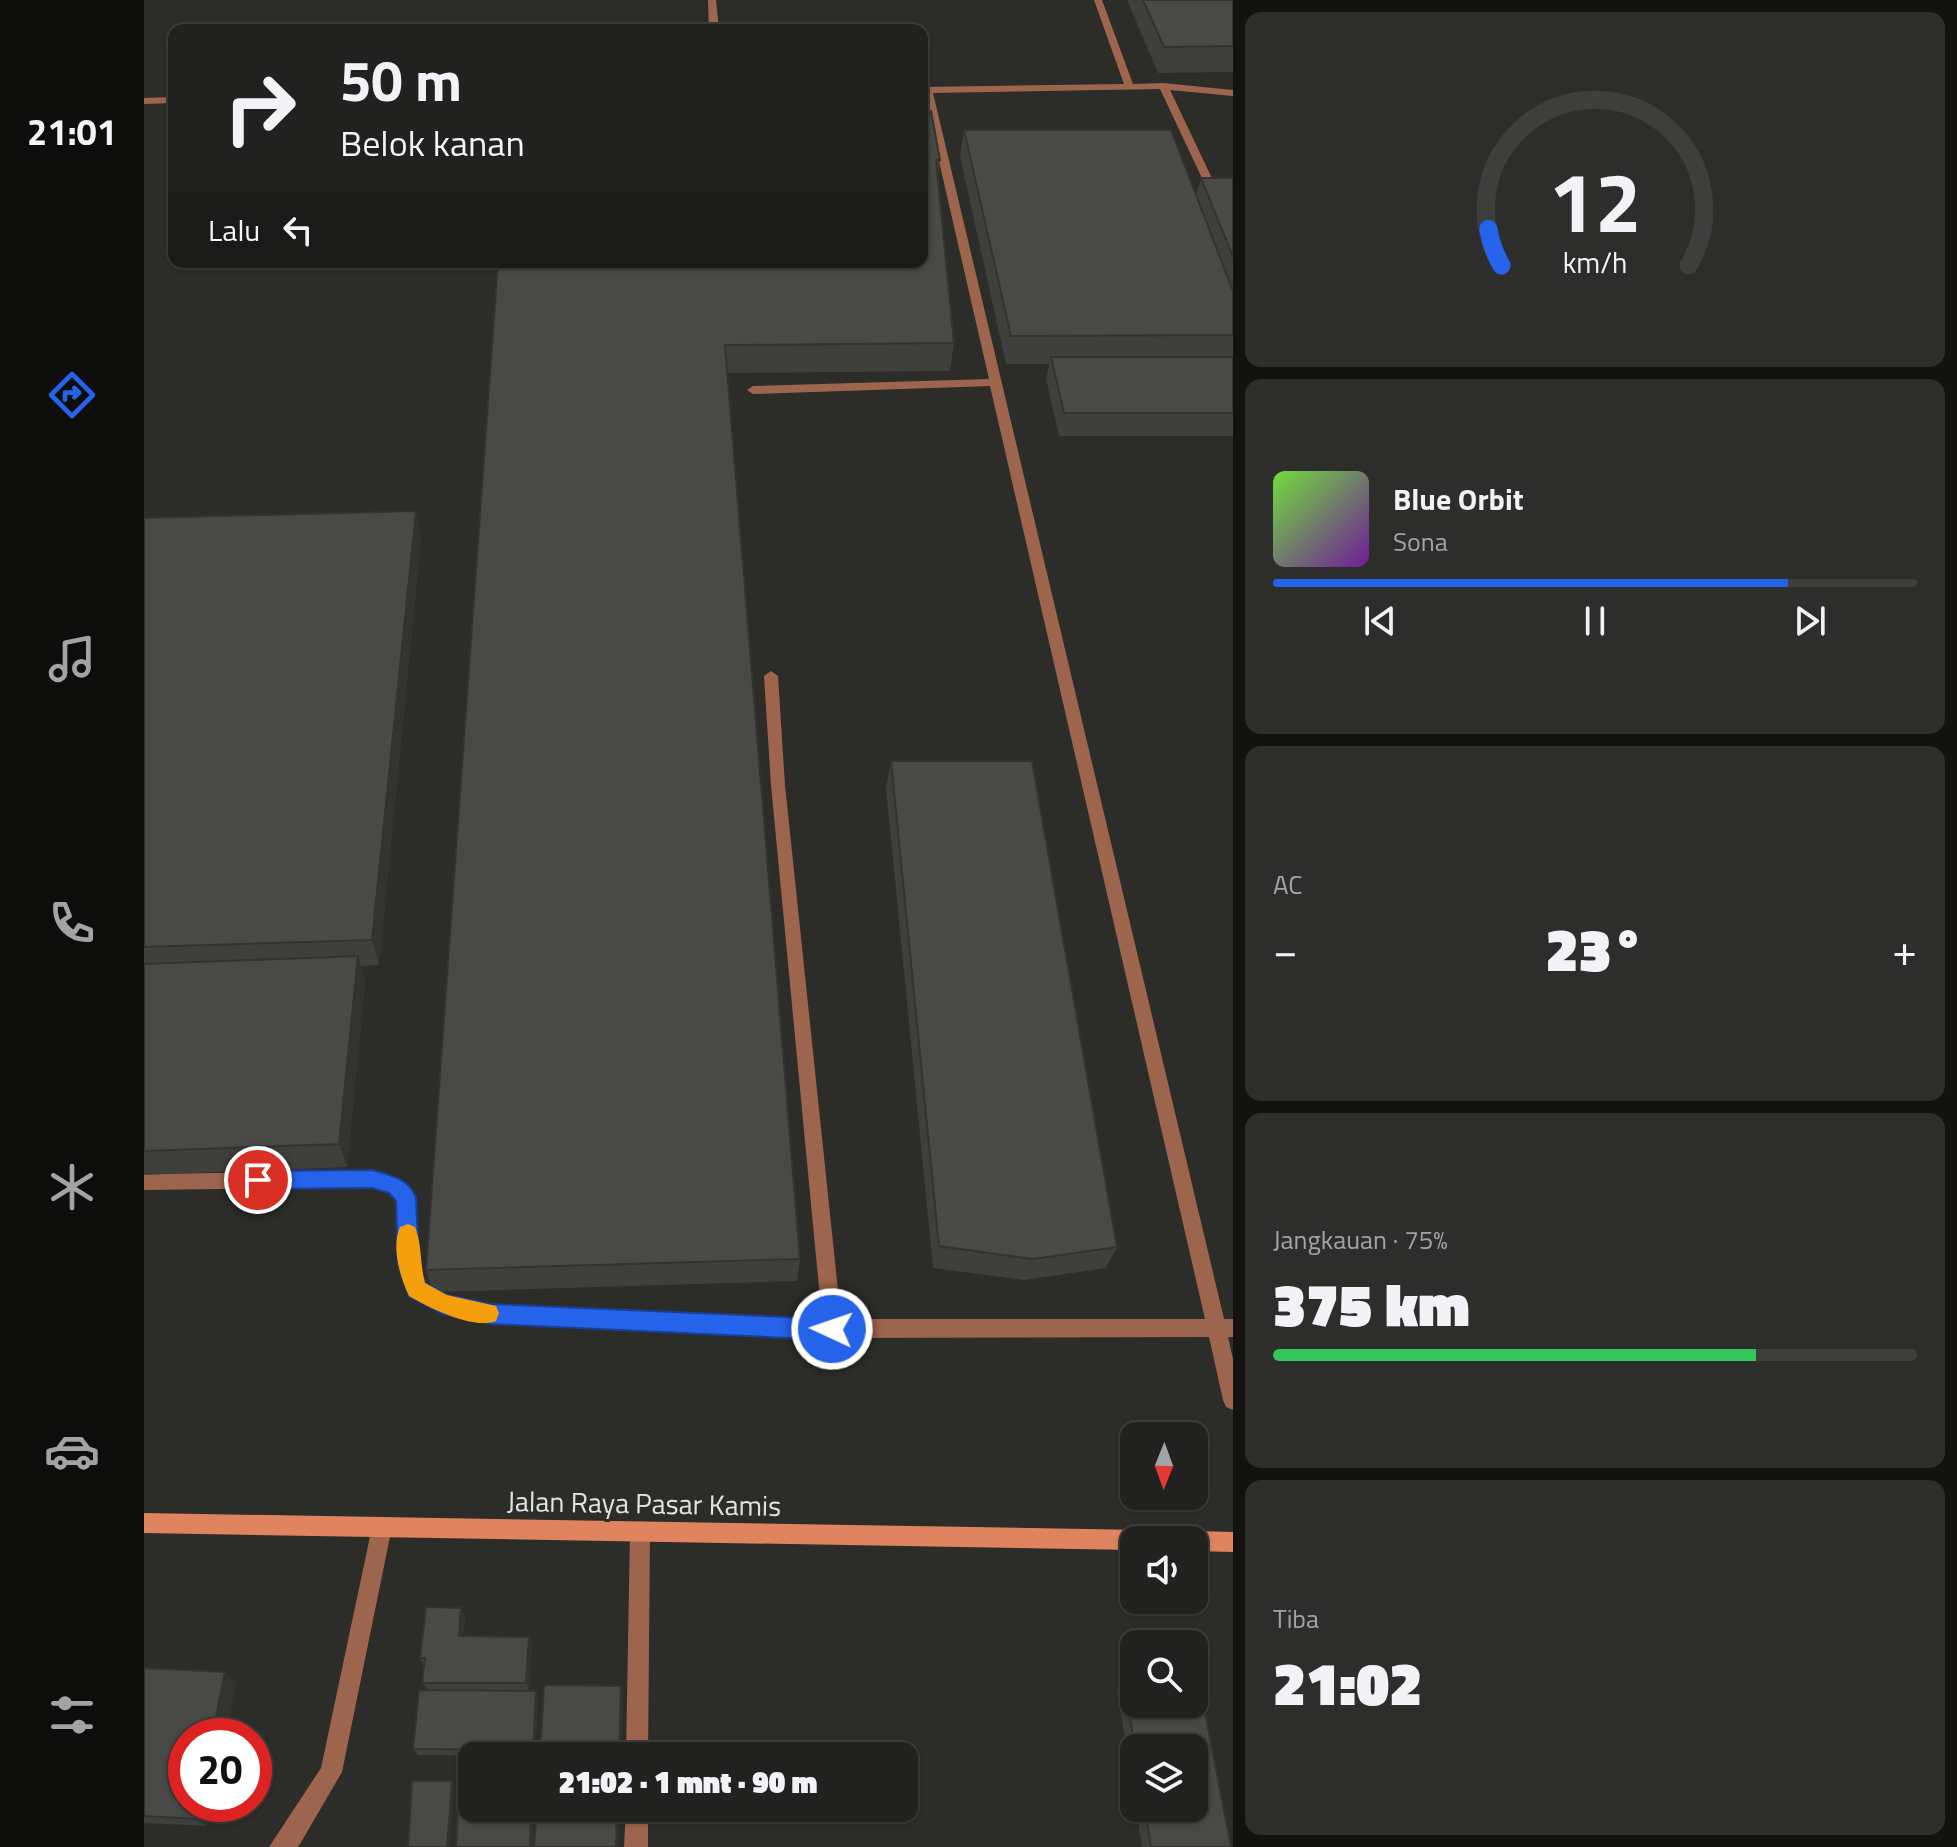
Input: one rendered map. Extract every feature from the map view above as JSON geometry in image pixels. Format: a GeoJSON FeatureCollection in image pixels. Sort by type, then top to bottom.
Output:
{"type":"FeatureCollection","features":[{"type":"Feature","properties":{"kind":"main road","name":"Jalan Raya Pasar Kamis"},"geometry":{"type":"LineString","coordinates":[[144,1523],[1120,1540]]}},
{"type":"Feature","properties":{"kind":"main road"},"geometry":{"type":"LineString","coordinates":[[1208,1541],[1233,1542]]}},
{"type":"Feature","properties":{"kind":"street"},"geometry":{"type":"LineString","coordinates":[[712,0],[714,24]]}},
{"type":"Feature","properties":{"kind":"street"},"geometry":{"type":"LineString","coordinates":[[1098,0],[1129,85]]}},
{"type":"Feature","properties":{"kind":"street"},"geometry":{"type":"LineString","coordinates":[[928,90],[1129,85],[1233,93]]}},
{"type":"Feature","properties":{"kind":"street"},"geometry":{"type":"LineString","coordinates":[[1163,86],[1214,193]]}},
{"type":"Feature","properties":{"kind":"street"},"geometry":{"type":"LineString","coordinates":[[144,101],[168,100]]}},
{"type":"Feature","properties":{"kind":"street"},"geometry":{"type":"LineString","coordinates":[[928,107],[1224,1328],[1233,1400]]}},
{"type":"Feature","properties":{"kind":"street"},"geometry":{"type":"LineString","coordinates":[[753,390],[994,382]]}},
{"type":"Feature","properties":{"kind":"street"},"geometry":{"type":"LineString","coordinates":[[771,676],[778,785],[832,1329]]}},
{"type":"Feature","properties":{"kind":"street"},"geometry":{"type":"LineString","coordinates":[[144,1182],[372,1179],[395,1186],[406,1197],[409,1264],[417,1289],[443,1304],[491,1314],[832,1329],[1224,1328]]}},
{"type":"Feature","properties":{"kind":"street"},"geometry":{"type":"LineString","coordinates":[[281,1847],[292,1836],[331,1772],[382,1527]]}},
{"type":"Feature","properties":{"kind":"street"},"geometry":{"type":"LineString","coordinates":[[637,1742],[640,1531]]}},
{"type":"Feature","properties":{"kind":"street"},"geometry":{"type":"LineString","coordinates":[[636,1847],[637,1822]]}},
{"type":"Feature","properties":{"kind":"building"},"geometry":{"type":"Polygon","coordinates":[[[1143,0],[1233,0],[1233,46],[1164,47],[1143,0]]]}},
{"type":"Feature","properties":{"kind":"building"},"geometry":{"type":"Polygon","coordinates":[[[928,111],[931,111],[940,160],[936,160],[954,343],[725,345],[800,1259],[426,1270],[498,268],[928,268],[928,111]]]}},
{"type":"Feature","properties":{"kind":"building"},"geometry":{"type":"Polygon","coordinates":[[[964,130],[1171,130],[1233,291],[1233,335],[1011,336],[964,130]]]}},
{"type":"Feature","properties":{"kind":"building"},"geometry":{"type":"Polygon","coordinates":[[[1201,178],[1233,178],[1233,257],[1201,178]]]}},
{"type":"Feature","properties":{"kind":"building"},"geometry":{"type":"Polygon","coordinates":[[[1051,357],[1233,357],[1233,413],[1064,413],[1051,357]]]}},
{"type":"Feature","properties":{"kind":"building"},"geometry":{"type":"Polygon","coordinates":[[[416,511],[372,940],[144,947],[144,518],[416,511]]]}},
{"type":"Feature","properties":{"kind":"building"},"geometry":{"type":"Polygon","coordinates":[[[891,761],[1032,761],[1117,1247],[1033,1259],[939,1246],[891,761]]]}},
{"type":"Feature","properties":{"kind":"building"},"geometry":{"type":"Polygon","coordinates":[[[358,956],[339,1144],[144,1151],[144,964],[358,956]]]}},
{"type":"Feature","properties":{"kind":"building"},"geometry":{"type":"Polygon","coordinates":[[[426,1607],[461,1608],[459,1636],[529,1637],[526,1683],[422,1683],[425,1658],[420,1658],[426,1607]]]}},
{"type":"Feature","properties":{"kind":"building"},"geometry":{"type":"Polygon","coordinates":[[[144,1668],[225,1672],[216,1718],[168,1718],[168,1817],[144,1816],[144,1668]]]}},
{"type":"Feature","properties":{"kind":"building"},"geometry":{"type":"Polygon","coordinates":[[[544,1685],[621,1686],[619,1742],[541,1742],[544,1685]]]}},
{"type":"Feature","properties":{"kind":"building"},"geometry":{"type":"Polygon","coordinates":[[[419,1690],[536,1691],[533,1742],[458,1742],[458,1749],[413,1749],[419,1690]]]}},
{"type":"Feature","properties":{"kind":"building"},"geometry":{"type":"Polygon","coordinates":[[[1130,1718],[1206,1718],[1231,1847],[1151,1847],[1147,1822],[1208,1822],[1208,1734],[1133,1734],[1130,1718]]]}},
{"type":"Feature","properties":{"kind":"building"},"geometry":{"type":"Polygon","coordinates":[[[412,1781],[452,1781],[447,1847],[408,1847],[412,1781]]]}},
{"type":"Feature","properties":{"kind":"building"},"geometry":{"type":"Polygon","coordinates":[[[458,1808],[458,1822],[531,1822],[530,1847],[456,1847],[458,1808]]]}},
{"type":"Feature","properties":{"kind":"building"},"geometry":{"type":"Polygon","coordinates":[[[536,1822],[617,1822],[616,1847],[534,1847],[536,1822]]]}},
{"type":"Feature","properties":{"kind":"slow traffic"},"geometry":{"type":"LineString","coordinates":[[408,1234],[409,1264],[417,1289],[443,1304],[489,1313]]}},
{"type":"Feature","properties":{"kind":"route"},"geometry":{"type":"LineString","coordinates":[[258,1180],[372,1179],[395,1186],[406,1197],[409,1264],[417,1289],[443,1304],[491,1314],[832,1329]]}}]}
